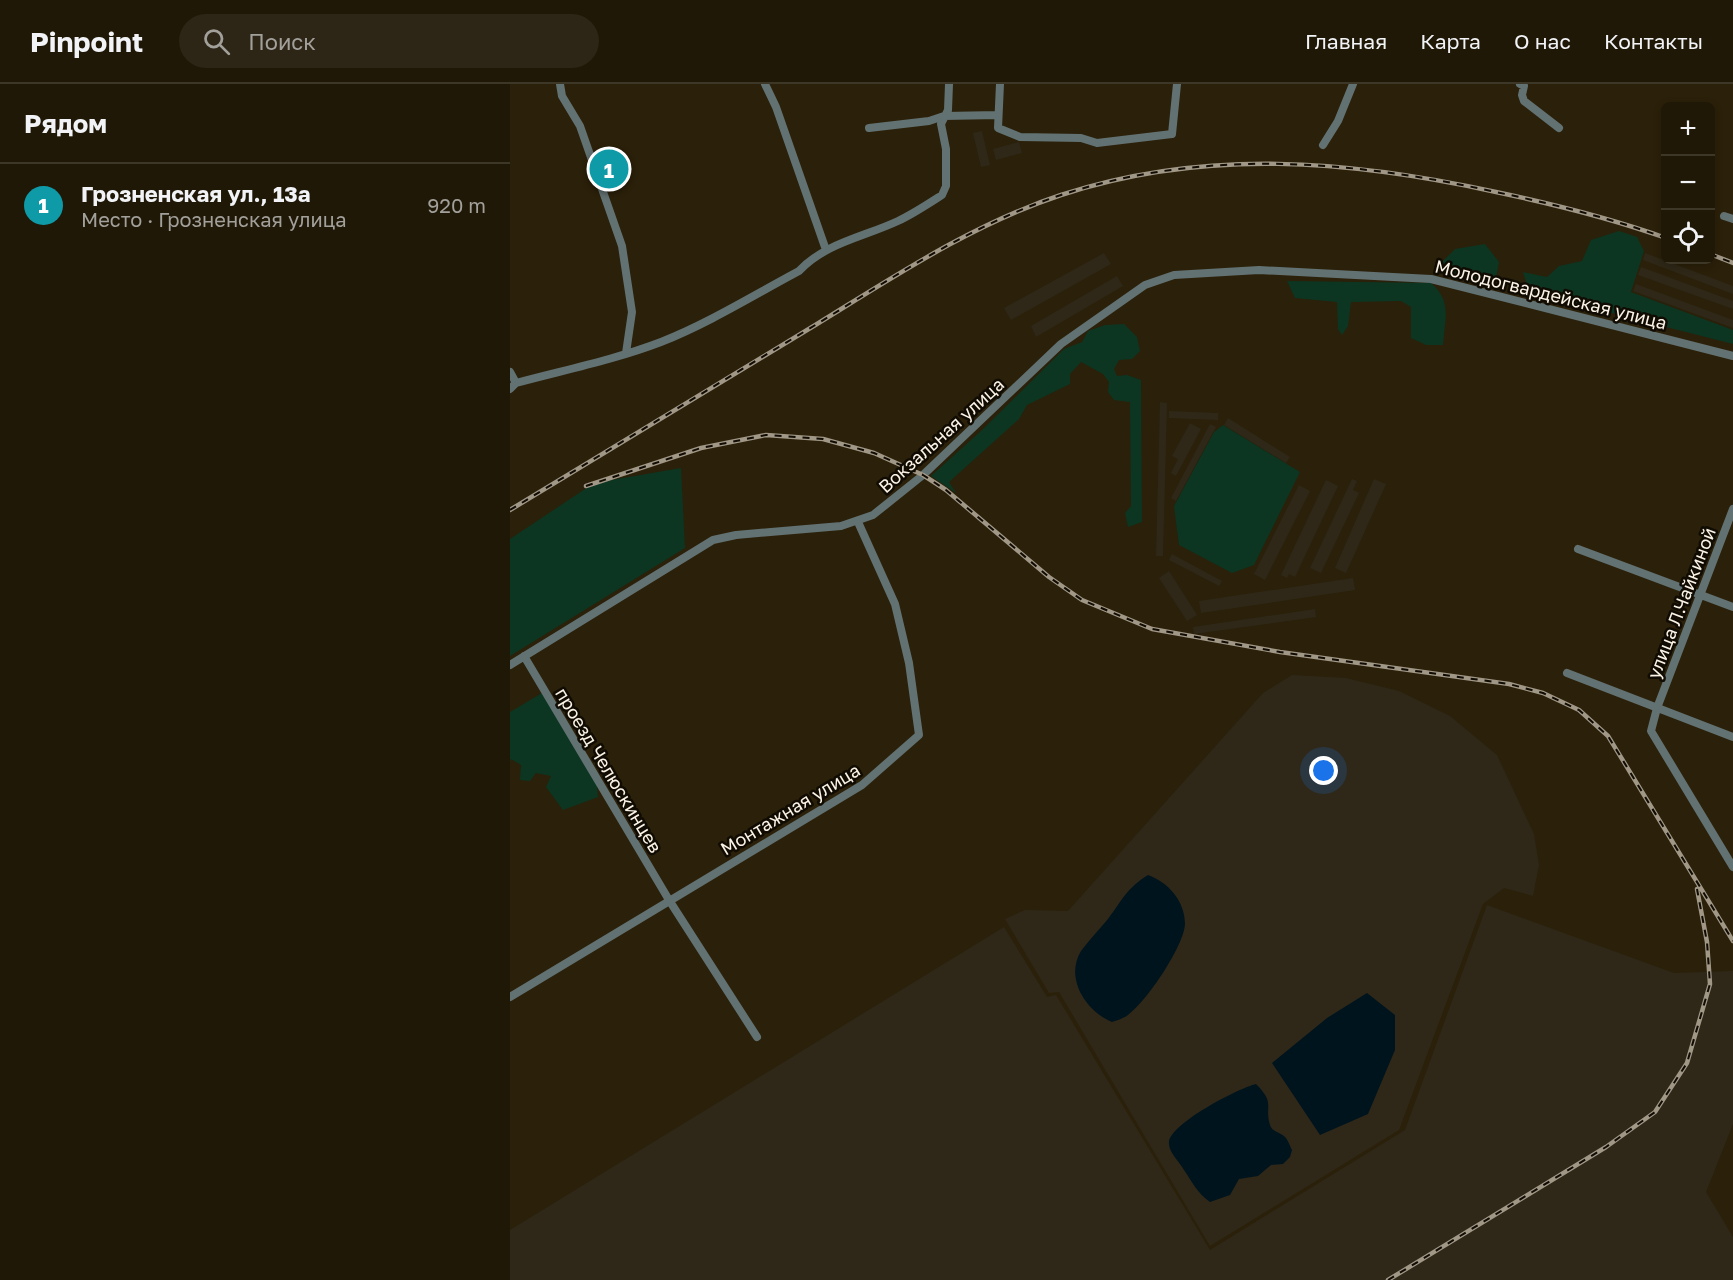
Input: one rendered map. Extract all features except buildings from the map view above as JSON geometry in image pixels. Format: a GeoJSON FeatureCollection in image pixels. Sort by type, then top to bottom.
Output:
{"type":"FeatureCollection","features":[{"type":"Feature","properties":{"kind":"street"},"geometry":{"type":"LineString","coordinates":[[560,84],[562,96],[580,126],[622,246],[632,312],[626,353]]}},
{"type":"Feature","properties":{"kind":"street"},"geometry":{"type":"LineString","coordinates":[[765,84],[776,107],[826,250]]}},
{"type":"Feature","properties":{"kind":"street"},"geometry":{"type":"LineString","coordinates":[[510,372],[513,386],[660,342],[698,325],[799,271],[811,258],[826,250],[900,221],[942,195],[946,186],[946,149],[941,124],[948,110],[949,84]]}},
{"type":"Feature","properties":{"kind":"street"},"geometry":{"type":"LineString","coordinates":[[1000,84],[998,128],[1020,137],[1081,138],[1097,143],[1172,134],[1177,84]]}},
{"type":"Feature","properties":{"kind":"street"},"geometry":{"type":"LineString","coordinates":[[1323,145],[1338,121],[1353,84]]}},
{"type":"Feature","properties":{"kind":"street"},"geometry":{"type":"LineString","coordinates":[[1523,85],[1524,101],[1559,128]]}},
{"type":"Feature","properties":{"kind":"street"},"geometry":{"type":"LineString","coordinates":[[869,128],[929,121],[944,116],[998,115]]}},
{"type":"Feature","properties":{"kind":"street"},"geometry":{"type":"LineString","coordinates":[[1725,216],[1733,219]]}},
{"type":"Feature","properties":{"kind":"street","name":"Молодогвардейская улица"},"geometry":{"type":"LineString","coordinates":[[1145,285],[1174,275],[1224,270],[1431,279],[1733,356]]}},
{"type":"Feature","properties":{"kind":"street","name":"Вокзальная улица"},"geometry":{"type":"LineString","coordinates":[[510,665],[712,540],[736,535],[858,522],[893,501],[923,475],[1061,344],[1145,285]]}},
{"type":"Feature","properties":{"kind":"street","name":"улица Л.Чайкиной"},"geometry":{"type":"LineString","coordinates":[[1733,508],[1657,708],[1651,731],[1733,867]]}},
{"type":"Feature","properties":{"kind":"street","name":"Монтажная улица"},"geometry":{"type":"LineString","coordinates":[[510,997],[861,785],[919,735],[909,663],[895,604],[858,522]]}},
{"type":"Feature","properties":{"kind":"street"},"geometry":{"type":"LineString","coordinates":[[1578,549],[1733,607]]}},
{"type":"Feature","properties":{"kind":"street","name":"проезд Челюскинцев"},"geometry":{"type":"LineString","coordinates":[[524,656],[669,900],[757,1037]]}},
{"type":"Feature","properties":{"kind":"street"},"geometry":{"type":"LineString","coordinates":[[1568,673],[1733,737]]}},
{"type":"Feature","properties":{"kind":"shaded area"},"geometry":{"type":"Polygon","coordinates":[[[982,131],[990,165],[981,167],[973,133],[982,131]]]}},
{"type":"Feature","properties":{"kind":"shaded area"},"geometry":{"type":"Polygon","coordinates":[[[1019,142],[1022,153],[996,160],[993,149],[1019,142]]]}},
{"type":"Feature","properties":{"kind":"shaded area"},"geometry":{"type":"Polygon","coordinates":[[[1104,253],[1111,264],[1011,320],[1004,308],[1104,253]]]}},
{"type":"Feature","properties":{"kind":"shaded area"},"geometry":{"type":"Polygon","coordinates":[[[1645,253],[1661,259],[1661,264],[1674,264],[1733,286],[1733,294],[1643,260],[1645,253]]]}},
{"type":"Feature","properties":{"kind":"shaded area"},"geometry":{"type":"Polygon","coordinates":[[[1641,267],[1733,301],[1733,309],[1638,275],[1641,267]]]}},
{"type":"Feature","properties":{"kind":"shaded area"},"geometry":{"type":"Polygon","coordinates":[[[1117,276],[1123,286],[1036,337],[1031,326],[1117,276]]]}},
{"type":"Feature","properties":{"kind":"shaded area"},"geometry":{"type":"Polygon","coordinates":[[[1636,284],[1733,320],[1733,328],[1633,291],[1636,284]]]}},
{"type":"Feature","properties":{"kind":"shaded area"},"geometry":{"type":"Polygon","coordinates":[[[1160,402],[1167,403],[1163,556],[1156,556],[1160,402]]]}},
{"type":"Feature","properties":{"kind":"shaded area"},"geometry":{"type":"Polygon","coordinates":[[[1169,411],[1218,413],[1218,420],[1169,418],[1169,411]]]}},
{"type":"Feature","properties":{"kind":"shaded area"},"geometry":{"type":"Polygon","coordinates":[[[1228,418],[1290,457],[1286,463],[1224,425],[1228,418]]]}},
{"type":"Feature","properties":{"kind":"shaded area"},"geometry":{"type":"Polygon","coordinates":[[[1190,423],[1201,429],[1176,476],[1171,473],[1178,459],[1172,456],[1190,423]]]}},
{"type":"Feature","properties":{"kind":"shaded area"},"geometry":{"type":"Polygon","coordinates":[[[1210,424],[1216,427],[1176,501],[1171,498],[1210,424]]]}},
{"type":"Feature","properties":{"kind":"shaded area"},"geometry":{"type":"Polygon","coordinates":[[[1352,479],[1357,481],[1353,490],[1359,493],[1321,573],[1310,568],[1352,479]]]}},
{"type":"Feature","properties":{"kind":"shaded area"},"geometry":{"type":"Polygon","coordinates":[[[1374,479],[1386,484],[1346,573],[1335,568],[1374,479]]]}},
{"type":"Feature","properties":{"kind":"shaded area"},"geometry":{"type":"Polygon","coordinates":[[[1326,480],[1338,486],[1295,577],[1289,574],[1287,578],[1281,575],[1326,480]]]}},
{"type":"Feature","properties":{"kind":"shaded area"},"geometry":{"type":"Polygon","coordinates":[[[1299,485],[1310,491],[1265,580],[1254,574],[1299,485]]]}},
{"type":"Feature","properties":{"kind":"shaded area"},"geometry":{"type":"Polygon","coordinates":[[[1172,554],[1222,581],[1219,586],[1169,560],[1172,554]]]}},
{"type":"Feature","properties":{"kind":"shaded area"},"geometry":{"type":"Polygon","coordinates":[[[1169,571],[1197,615],[1187,621],[1159,578],[1169,571]]]}},
{"type":"Feature","properties":{"kind":"shaded area"},"geometry":{"type":"Polygon","coordinates":[[[1353,578],[1355,590],[1201,613],[1199,601],[1353,578]]]}},
{"type":"Feature","properties":{"kind":"shaded area"},"geometry":{"type":"Polygon","coordinates":[[[1315,609],[1316,617],[1194,634],[1193,627],[1315,609]]]}},
{"type":"Feature","properties":{"kind":"shaded area"},"geometry":{"type":"Polygon","coordinates":[[[1292,675],[1346,678],[1399,691],[1450,716],[1497,755],[1534,834],[1539,865],[1533,896],[1504,888],[1483,904],[1399,1130],[1210,1246],[1059,992],[1049,993],[1005,919],[1025,910],[1068,911],[1263,693],[1292,675]]]}},
{"type":"Feature","properties":{"kind":"shaded area"},"geometry":{"type":"Polygon","coordinates":[[[1487,905],[1674,973],[1733,971],[1733,1124],[1706,1192],[1733,1237],[1733,1280],[510,1280],[510,1230],[1004,927],[1047,997],[1056,995],[1210,1250],[1405,1130],[1487,905]]]}},
{"type":"Feature","properties":{"kind":"green space"},"geometry":{"type":"Polygon","coordinates":[[[1619,231],[1637,237],[1644,251],[1631,292],[1733,330],[1733,344],[1529,292],[1523,272],[1547,277],[1559,266],[1582,261],[1591,240],[1619,231]]]}},
{"type":"Feature","properties":{"kind":"green space"},"geometry":{"type":"Polygon","coordinates":[[[1485,244],[1499,262],[1496,278],[1479,284],[1443,269],[1441,263],[1455,249],[1485,244]]]}},
{"type":"Feature","properties":{"kind":"green space"},"geometry":{"type":"Polygon","coordinates":[[[1287,281],[1431,283],[1438,290],[1445,304],[1443,345],[1426,345],[1411,338],[1411,307],[1401,301],[1351,302],[1348,326],[1342,335],[1338,329],[1337,302],[1295,298],[1287,281]]]}},
{"type":"Feature","properties":{"kind":"green space"},"geometry":{"type":"Polygon","coordinates":[[[1124,324],[1137,337],[1140,351],[1132,359],[1119,360],[1114,369],[1117,376],[1127,375],[1141,380],[1142,522],[1128,527],[1125,513],[1131,506],[1130,402],[1114,400],[1108,392],[1109,382],[1103,374],[1081,362],[1070,374],[1070,384],[1027,405],[1019,419],[949,482],[956,493],[931,476],[982,430],[1064,349],[1082,342],[1088,331],[1105,325],[1124,324]]]}},
{"type":"Feature","properties":{"kind":"green space"},"geometry":{"type":"Polygon","coordinates":[[[1223,425],[1300,472],[1254,565],[1232,573],[1179,545],[1174,506],[1214,432],[1223,425]]]}},
{"type":"Feature","properties":{"kind":"green space"},"geometry":{"type":"Polygon","coordinates":[[[681,468],[685,548],[510,656],[510,539],[594,483],[681,468]]]}},
{"type":"Feature","properties":{"kind":"green space"},"geometry":{"type":"Polygon","coordinates":[[[542,693],[597,786],[598,797],[563,810],[546,787],[551,776],[536,773],[530,781],[520,780],[521,765],[511,759],[510,762],[510,712],[542,693]]]}},
{"type":"Feature","properties":{"kind":"water"},"geometry":{"type":"Polygon","coordinates":[[[1148,875],[1162,882],[1179,900],[1185,924],[1183,934],[1172,959],[1145,998],[1127,1015],[1112,1022],[1094,1011],[1081,993],[1075,972],[1076,962],[1081,951],[1125,895],[1148,875]]]}},
{"type":"Feature","properties":{"kind":"water"},"geometry":{"type":"Polygon","coordinates":[[[1367,993],[1395,1015],[1395,1050],[1368,1114],[1320,1135],[1272,1063],[1327,1018],[1367,993]]]}},
{"type":"Feature","properties":{"kind":"water"},"geometry":{"type":"Polygon","coordinates":[[[1256,1084],[1268,1100],[1268,1118],[1271,1127],[1285,1137],[1289,1143],[1292,1150],[1290,1157],[1283,1164],[1271,1165],[1258,1176],[1239,1179],[1230,1195],[1210,1202],[1196,1188],[1172,1153],[1169,1142],[1181,1125],[1193,1116],[1222,1099],[1256,1084]]]}},
{"type":"Feature","properties":{"kind":"railway"},"geometry":{"type":"LineString","coordinates":[[510,510],[935,252],[1028,207],[1115,180],[1169,170],[1223,165],[1332,166],[1441,181],[1539,201],[1661,236]]}},
{"type":"Feature","properties":{"kind":"railway"},"geometry":{"type":"LineString","coordinates":[[1715,256],[1733,263]]}},
{"type":"Feature","properties":{"kind":"railway"},"geometry":{"type":"LineString","coordinates":[[586,486],[701,448],[766,435],[823,439],[874,453],[923,475],[946,490],[1049,577],[1082,600],[1152,629],[1280,652],[1509,684],[1543,693],[1579,710],[1608,736],[1733,941]]}},
{"type":"Feature","properties":{"kind":"railway"},"geometry":{"type":"LineString","coordinates":[[1388,1280],[1606,1147],[1655,1112],[1687,1063],[1710,984],[1707,942],[1697,889]]}},
{"type":"Feature","properties":{"kind":"place","name":"Грозненская ул., 13а"},"geometry":{"type":"Point","coordinates":[609,169]}}]}
